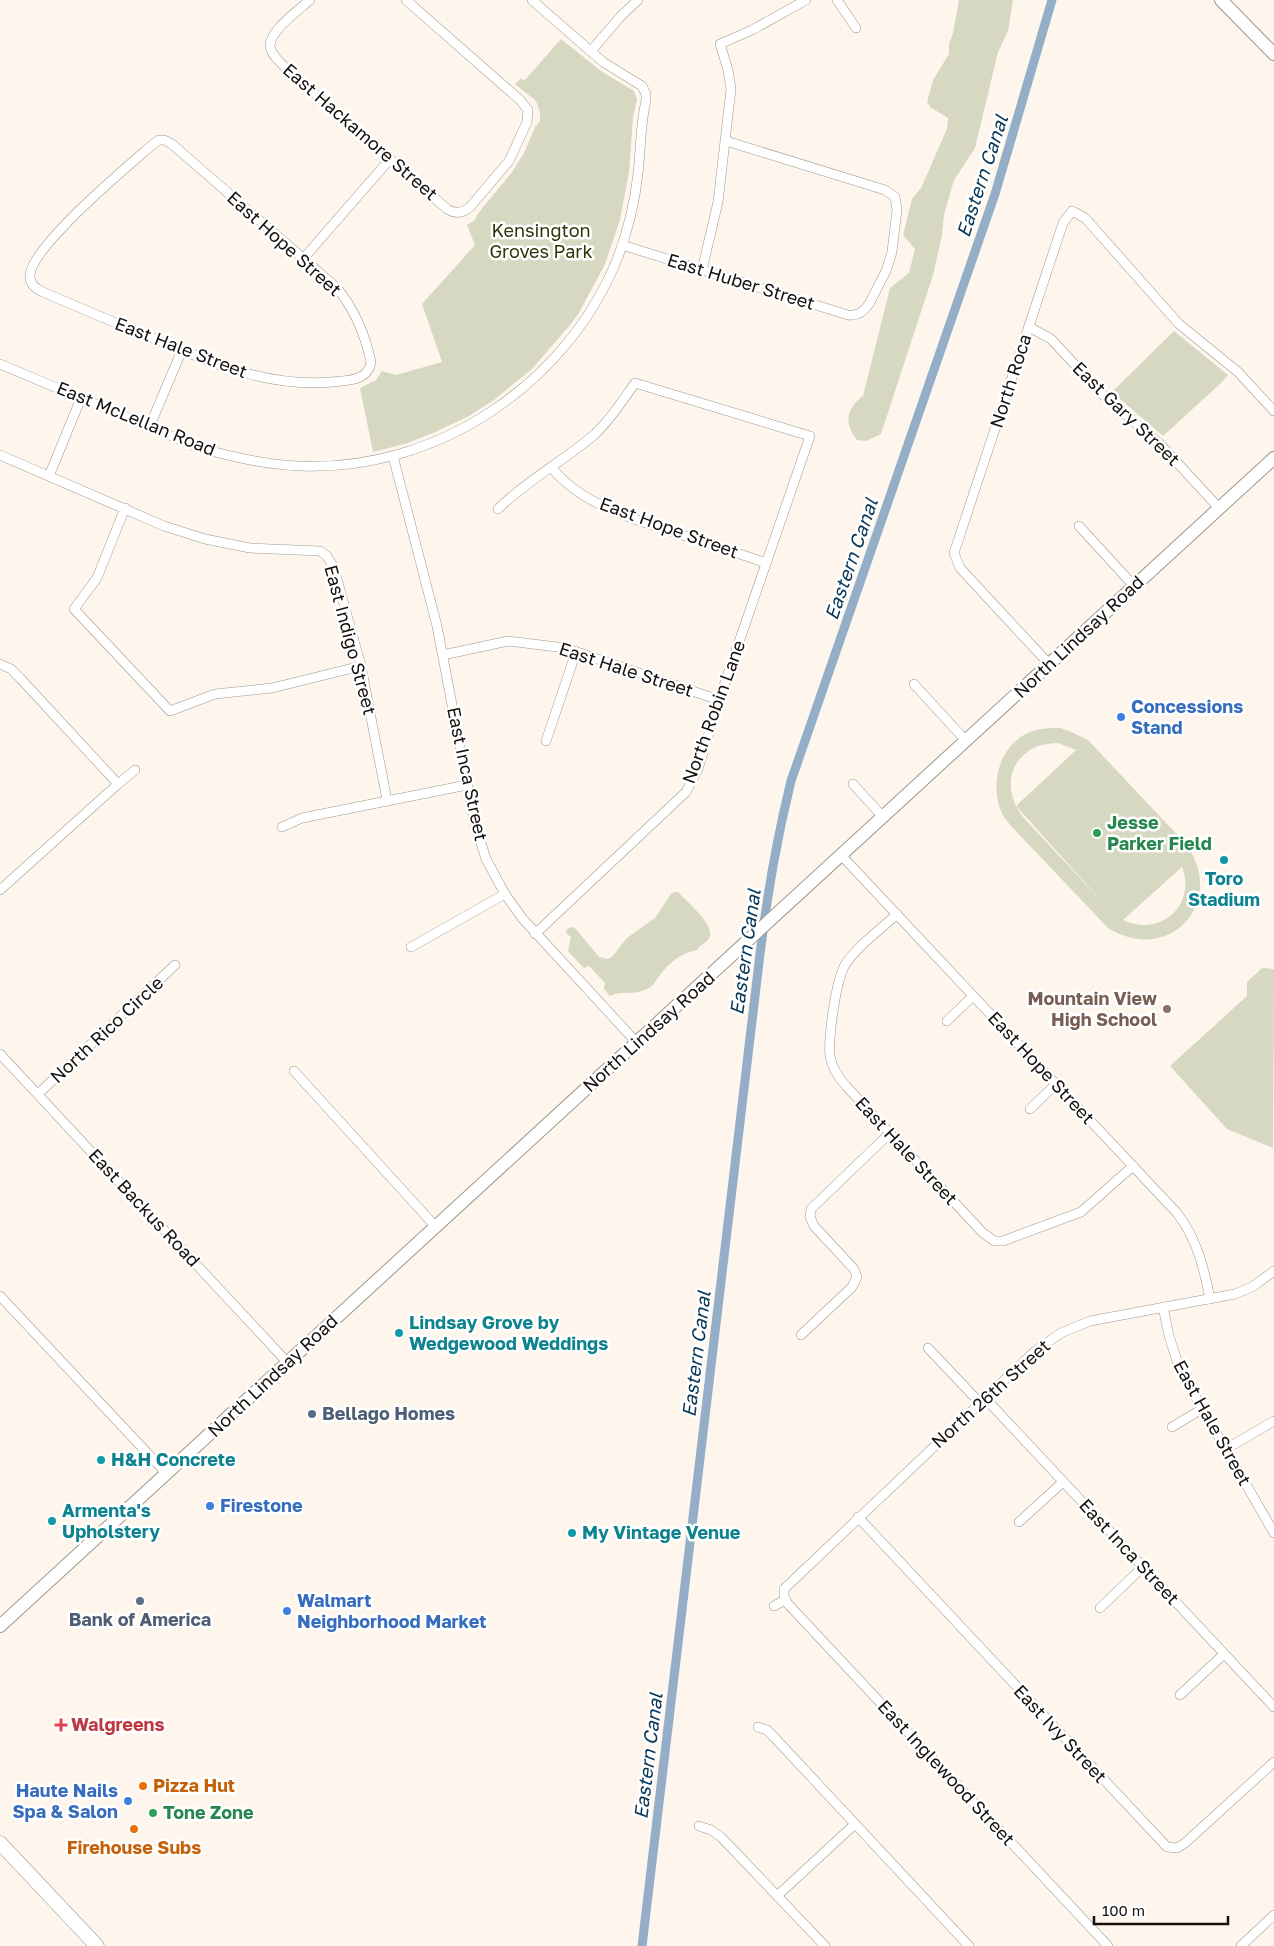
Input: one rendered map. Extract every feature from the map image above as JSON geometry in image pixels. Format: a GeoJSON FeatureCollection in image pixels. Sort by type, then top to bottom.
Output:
{"type":"FeatureCollection","features":[{"type":"Feature","properties":{"kind":"main road"},"geometry":{"type":"LineString","coordinates":[[1220,0],[1274,54]]}},
{"type":"Feature","properties":{"kind":"main road","name":"North Lindsay Road"},"geometry":{"type":"LineString","coordinates":[[0,1626],[1274,458]]}},
{"type":"Feature","properties":{"kind":"main road"},"geometry":{"type":"LineString","coordinates":[[0,1842],[97,1946]]}},
{"type":"Feature","properties":{"kind":"street","name":"East Hackamore Street"},"geometry":{"type":"LineString","coordinates":[[310,0],[276,31],[269,44],[272,53],[289,71],[446,209],[458,213],[470,207],[509,161],[527,122],[528,110],[523,103],[406,0]]}},
{"type":"Feature","properties":{"kind":"street"},"geometry":{"type":"LineString","coordinates":[[532,0],[591,51],[620,17],[638,0]]}},
{"type":"Feature","properties":{"kind":"street"},"geometry":{"type":"LineString","coordinates":[[702,270],[718,202],[731,89],[728,70],[720,44],[752,30],[806,0]]}},
{"type":"Feature","properties":{"kind":"street"},"geometry":{"type":"LineString","coordinates":[[837,0],[856,28]]}},
{"type":"Feature","properties":{"kind":"street","name":"East McLellan Road"},"geometry":{"type":"LineString","coordinates":[[0,364],[200,448],[274,464],[301,466],[364,462],[393,456],[454,433],[498,407],[537,376],[567,344],[608,279],[622,245],[629,223],[636,186],[646,94],[638,84],[611,68],[591,51]]}},
{"type":"Feature","properties":{"kind":"street","name":"East Hope Street"},"geometry":{"type":"LineString","coordinates":[[30,281],[32,267],[45,247],[66,223],[152,145],[164,140],[176,147],[337,288],[350,306],[364,336],[371,362],[368,370]]}},
{"type":"Feature","properties":{"kind":"street","name":"East Huber Street"},"geometry":{"type":"LineString","coordinates":[[622,245],[848,315],[860,313],[869,304],[890,258],[897,210],[895,197],[885,190],[726,142]]}},
{"type":"Feature","properties":{"kind":"street"},"geometry":{"type":"LineString","coordinates":[[303,259],[390,159]]}},
{"type":"Feature","properties":{"kind":"street","name":"North Roca"},"geometry":{"type":"LineString","coordinates":[[1049,664],[960,568],[954,553],[1063,224],[1072,211],[1085,218],[1179,324],[1238,372],[1274,411]]}},
{"type":"Feature","properties":{"kind":"street","name":"East Hale Street"},"geometry":{"type":"LineString","coordinates":[[30,281],[43,292],[243,374],[306,383],[358,379],[368,370]]}},
{"type":"Feature","properties":{"kind":"street","name":"East Gary Street"},"geometry":{"type":"LineString","coordinates":[[1029,327],[1051,338],[1102,395],[1159,443],[1219,508]]}},
{"type":"Feature","properties":{"kind":"street"},"geometry":{"type":"LineString","coordinates":[[149,428],[182,350]]}},
{"type":"Feature","properties":{"kind":"street","name":"North Robin Lane"},"geometry":{"type":"LineString","coordinates":[[535,934],[686,792],[698,769],[810,436],[635,382],[619,407],[596,433],[552,468]]}},
{"type":"Feature","properties":{"kind":"street"},"geometry":{"type":"LineString","coordinates":[[50,476],[81,398]]}},
{"type":"Feature","properties":{"kind":"street","name":"East Indigo Street"},"geometry":{"type":"LineString","coordinates":[[0,455],[164,526],[205,539],[250,548],[317,550],[324,553],[330,559],[334,568],[360,666],[387,800]]}},
{"type":"Feature","properties":{"kind":"street","name":"East Inca Street"},"geometry":{"type":"LineString","coordinates":[[393,456],[437,626],[467,785],[480,842],[486,859],[505,894],[535,934],[637,1043]]}},
{"type":"Feature","properties":{"kind":"street"},"geometry":{"type":"LineString","coordinates":[[498,508],[516,492],[552,468]]}},
{"type":"Feature","properties":{"kind":"street","name":"East Hope Street"},"geometry":{"type":"LineString","coordinates":[[552,468],[560,478],[616,513],[766,563]]}},
{"type":"Feature","properties":{"kind":"street"},"geometry":{"type":"LineString","coordinates":[[125,508],[97,578],[74,609],[170,711],[215,694],[272,688],[360,666]]}},
{"type":"Feature","properties":{"kind":"street"},"geometry":{"type":"LineString","coordinates":[[1079,526],[1134,586]]}},
{"type":"Feature","properties":{"kind":"street","name":"East Hale Street"},"geometry":{"type":"LineString","coordinates":[[443,655],[508,641],[564,648],[720,700]]}},
{"type":"Feature","properties":{"kind":"street"},"geometry":{"type":"LineString","coordinates":[[546,741],[576,652]]}},
{"type":"Feature","properties":{"kind":"street"},"geometry":{"type":"LineString","coordinates":[[0,664],[11,669],[20,678],[118,784]]}},
{"type":"Feature","properties":{"kind":"street"},"geometry":{"type":"LineString","coordinates":[[914,684],[966,741]]}},
{"type":"Feature","properties":{"kind":"street"},"geometry":{"type":"LineString","coordinates":[[0,890],[135,770]]}},
{"type":"Feature","properties":{"kind":"street"},"geometry":{"type":"LineString","coordinates":[[853,784],[883,817]]}},
{"type":"Feature","properties":{"kind":"street"},"geometry":{"type":"LineString","coordinates":[[282,828],[302,818],[467,785]]}},
{"type":"Feature","properties":{"kind":"street","name":"East Hope Street"},"geometry":{"type":"LineString","coordinates":[[841,855],[1170,1205],[1189,1231],[1202,1262],[1210,1299]]}},
{"type":"Feature","properties":{"kind":"street"},"geometry":{"type":"LineString","coordinates":[[411,947],[505,894]]}},
{"type":"Feature","properties":{"kind":"street","name":"East Hale Street"},"geometry":{"type":"LineString","coordinates":[[897,914],[856,953],[841,972],[837,988],[830,1045],[832,1064],[840,1080],[982,1232],[994,1241],[1008,1240],[1081,1212],[1133,1166]]}},
{"type":"Feature","properties":{"kind":"street","name":"North Rico Circle"},"geometry":{"type":"LineString","coordinates":[[38,1094],[175,965]]}},
{"type":"Feature","properties":{"kind":"street"},"geometry":{"type":"LineString","coordinates":[[947,1021],[974,996]]}},
{"type":"Feature","properties":{"kind":"street","name":"East Backus Road"},"geometry":{"type":"LineString","coordinates":[[0,1054],[288,1363]]}},
{"type":"Feature","properties":{"kind":"street"},"geometry":{"type":"LineString","coordinates":[[294,1071],[436,1227]]}},
{"type":"Feature","properties":{"kind":"street"},"geometry":{"type":"LineString","coordinates":[[1030,1109],[1056,1084]]}},
{"type":"Feature","properties":{"kind":"street"},"geometry":{"type":"LineString","coordinates":[[801,1335],[852,1287],[858,1276],[854,1269],[814,1226],[810,1218],[811,1209],[890,1133]]}},
{"type":"Feature","properties":{"kind":"street","name":"North 26th Street"},"geometry":{"type":"LineString","coordinates":[[784,1596],[789,1582],[1035,1351],[1052,1338],[1070,1328],[1098,1318],[1210,1299],[1244,1291],[1274,1271]]}},
{"type":"Feature","properties":{"kind":"street"},"geometry":{"type":"LineString","coordinates":[[0,1296],[167,1474]]}},
{"type":"Feature","properties":{"kind":"street","name":"East Hale Street"},"geometry":{"type":"LineString","coordinates":[[1164,1307],[1176,1358],[1202,1410],[1274,1533]]}},
{"type":"Feature","properties":{"kind":"street","name":"East Inca Street"},"geometry":{"type":"LineString","coordinates":[[928,1348],[1063,1482],[1274,1707]]}},
{"type":"Feature","properties":{"kind":"street"},"geometry":{"type":"LineString","coordinates":[[1172,1427],[1202,1410]]}},
{"type":"Feature","properties":{"kind":"street"},"geometry":{"type":"LineString","coordinates":[[1226,1449],[1274,1421]]}},
{"type":"Feature","properties":{"kind":"street"},"geometry":{"type":"LineString","coordinates":[[1019,1522],[1063,1482]]}},
{"type":"Feature","properties":{"kind":"street","name":"East Ivy Street"},"geometry":{"type":"LineString","coordinates":[[858,1517],[1168,1847],[1177,1848],[1185,1843],[1274,1762]]}},
{"type":"Feature","properties":{"kind":"street"},"geometry":{"type":"LineString","coordinates":[[1100,1608],[1143,1567]]}},
{"type":"Feature","properties":{"kind":"street"},"geometry":{"type":"LineString","coordinates":[[774,1606],[784,1596]]}},
{"type":"Feature","properties":{"kind":"street","name":"East Inglewood Street"},"geometry":{"type":"LineString","coordinates":[[784,1596],[1108,1946]]}},
{"type":"Feature","properties":{"kind":"street"},"geometry":{"type":"LineString","coordinates":[[1180,1695],[1224,1654]]}},
{"type":"Feature","properties":{"kind":"street"},"geometry":{"type":"LineString","coordinates":[[758,1726],[767,1730],[774,1737],[969,1946]]}},
{"type":"Feature","properties":{"kind":"street"},"geometry":{"type":"LineString","coordinates":[[777,1896],[855,1824]]}},
{"type":"Feature","properties":{"kind":"street"},"geometry":{"type":"LineString","coordinates":[[700,1826],[711,1830],[721,1837],[825,1946]]}},
{"type":"Feature","properties":{"kind":"street"},"geometry":{"type":"LineString","coordinates":[[1240,1946],[1274,1915]]}},
{"type":"Feature","properties":{"kind":"green space"},"geometry":{"type":"Polygon","coordinates":[[[959,0],[1013,0],[1008,31],[998,52],[975,148],[954,180],[944,215],[942,235],[933,275],[881,434],[866,441],[857,440],[850,428],[850,411],[863,396],[890,288],[909,273],[915,249],[903,235],[912,199],[921,188],[947,129],[948,118],[930,107],[927,102],[933,80],[949,54],[949,44],[959,0]]]}},
{"type":"Feature","properties":{"kind":"green space","name":"Kensington Groves Park"},"geometry":{"type":"Polygon","coordinates":[[[561,39],[601,71],[634,91],[637,100],[633,117],[629,172],[620,220],[605,264],[579,313],[570,325],[532,369],[494,400],[469,416],[433,433],[408,443],[373,452],[360,388],[376,380],[382,371],[396,375],[442,362],[422,304],[475,245],[467,225],[474,221],[512,172],[524,153],[535,127],[540,121],[540,112],[536,101],[515,84],[520,79],[525,80],[561,39]]]}},
{"type":"Feature","properties":{"kind":"green space"},"geometry":{"type":"Polygon","coordinates":[[[1174,331],[1228,375],[1163,436],[1112,392],[1174,331]]]}},
{"type":"Feature","properties":{"kind":"green space","name":"Jesse Parker Field"},"geometry":{"type":"Polygon","coordinates":[[[1060,728],[1088,740],[1184,842],[1196,863],[1200,885],[1197,904],[1187,921],[1172,933],[1153,939],[1131,938],[1108,928],[1012,827],[1003,815],[996,788],[1000,764],[1006,753],[1022,736],[1036,730],[1060,728]],[[1058,743],[1043,745],[1030,750],[1021,758],[1014,768],[1011,779],[1011,792],[1015,804],[1023,817],[1107,907],[1017,807],[1076,750],[1058,743]],[[1182,867],[1123,920],[1150,925],[1162,921],[1172,914],[1180,905],[1184,894],[1185,881],[1182,867]]]}},
{"type":"Feature","properties":{"kind":"green space"},"geometry":{"type":"Polygon","coordinates":[[[674,892],[678,892],[704,919],[710,931],[709,938],[697,950],[686,953],[672,962],[649,988],[642,991],[619,993],[610,996],[604,989],[605,983],[591,968],[589,966],[584,968],[568,951],[571,937],[566,933],[567,929],[575,928],[599,957],[608,959],[612,957],[627,938],[655,918],[674,892]]]}},
{"type":"Feature","properties":{"kind":"green space"},"geometry":{"type":"Polygon","coordinates":[[[1262,968],[1274,969],[1273,1148],[1227,1129],[1170,1066],[1247,996],[1247,982],[1262,968]]]}},
{"type":"Feature","properties":{"kind":"waterway","name":"Eastern Canal"},"geometry":{"type":"LineString","coordinates":[[642,1946],[760,954],[769,888],[781,824],[791,781],[995,194],[1052,0]]}},
{"type":"Feature","properties":{"kind":"place","name":"Concessions Stand"},"geometry":{"type":"Point","coordinates":[1121,717]}},
{"type":"Feature","properties":{"kind":"place","name":"Jesse Parker Field"},"geometry":{"type":"Point","coordinates":[1097,833]}},
{"type":"Feature","properties":{"kind":"place","name":"Toro Stadium"},"geometry":{"type":"Point","coordinates":[1224,860]}},
{"type":"Feature","properties":{"kind":"place","name":"Mountain View High School"},"geometry":{"type":"Point","coordinates":[1167,1009]}},
{"type":"Feature","properties":{"kind":"place","name":"Lindsay Grove by Wedgewood Weddings"},"geometry":{"type":"Point","coordinates":[399,1333]}},
{"type":"Feature","properties":{"kind":"place","name":"Bellago Homes"},"geometry":{"type":"Point","coordinates":[312,1414]}},
{"type":"Feature","properties":{"kind":"place","name":"H&H Concrete"},"geometry":{"type":"Point","coordinates":[101,1460]}},
{"type":"Feature","properties":{"kind":"place","name":"Firestone"},"geometry":{"type":"Point","coordinates":[210,1506]}},
{"type":"Feature","properties":{"kind":"place","name":"Armenta's Upholstery"},"geometry":{"type":"Point","coordinates":[52,1521]}},
{"type":"Feature","properties":{"kind":"place","name":"My Vintage Venue"},"geometry":{"type":"Point","coordinates":[572,1533]}},
{"type":"Feature","properties":{"kind":"place","name":"Bank of America"},"geometry":{"type":"Point","coordinates":[140,1601]}},
{"type":"Feature","properties":{"kind":"place","name":"Walmart Neighborhood Market"},"geometry":{"type":"Point","coordinates":[287,1611]}},
{"type":"Feature","properties":{"kind":"place","name":"Walgreens"},"geometry":{"type":"Point","coordinates":[61,1725]}},
{"type":"Feature","properties":{"kind":"place","name":"Pizza Hut"},"geometry":{"type":"Point","coordinates":[143,1786]}},
{"type":"Feature","properties":{"kind":"place","name":"Haute Nails Spa & Salon"},"geometry":{"type":"Point","coordinates":[128,1801]}},
{"type":"Feature","properties":{"kind":"place","name":"Tone Zone"},"geometry":{"type":"Point","coordinates":[153,1813]}},
{"type":"Feature","properties":{"kind":"place","name":"Firehouse Subs"},"geometry":{"type":"Point","coordinates":[134,1829]}}]}
